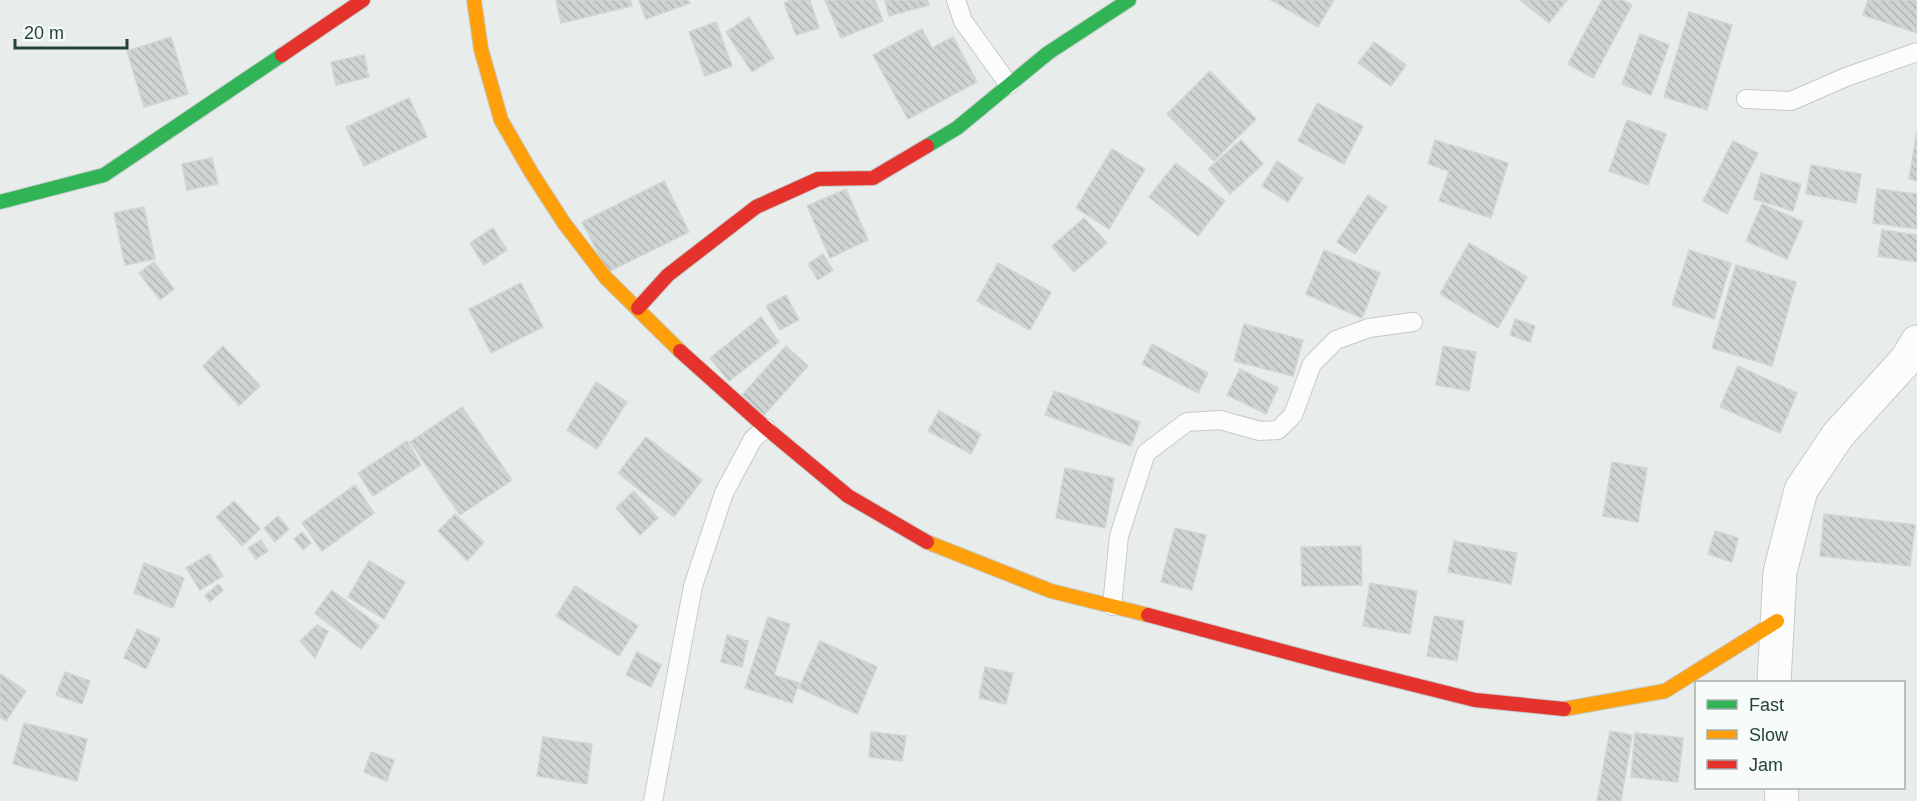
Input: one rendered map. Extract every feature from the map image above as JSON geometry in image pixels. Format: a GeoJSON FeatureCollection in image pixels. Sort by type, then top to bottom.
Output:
{"type":"FeatureCollection","features":[{"type":"Feature","properties":{"kind":"street"},"geometry":{"type":"LineString","coordinates":[[0,202],[104,175],[363,0]]}},
{"type":"Feature","properties":{"kind":"street"},"geometry":{"type":"LineString","coordinates":[[474,0],[481,49],[501,120],[564,223],[606,278],[681,352],[766,428],[849,496],[924,541],[1051,591],[1191,625],[1330,664],[1476,700],[1564,709],[1665,691],[1777,621]]}},
{"type":"Feature","properties":{"kind":"street"},"geometry":{"type":"LineString","coordinates":[[638,308],[668,274],[756,207],[818,179],[873,178],[957,128],[1048,53],[1129,0]]}},
{"type":"Feature","properties":{"kind":"street"},"geometry":{"type":"LineString","coordinates":[[1774,681],[1780,572],[1801,490],[1838,435],[1907,359],[1917,342]]}},
{"type":"Feature","properties":{"kind":"lane"},"geometry":{"type":"LineString","coordinates":[[956,0],[963,21],[1009,85]]}},
{"type":"Feature","properties":{"kind":"lane"},"geometry":{"type":"LineString","coordinates":[[1746,99],[1791,101],[1846,77],[1917,52]]}},
{"type":"Feature","properties":{"kind":"lane"},"geometry":{"type":"LineString","coordinates":[[1112,606],[1119,536],[1146,453],[1187,422],[1220,420],[1260,431],[1278,430],[1293,415],[1312,364],[1336,340],[1369,328],[1413,322]]}},
{"type":"Feature","properties":{"kind":"lane"},"geometry":{"type":"LineString","coordinates":[[653,801],[693,586],[724,493],[753,440],[766,428]]}},
{"type":"Feature","properties":{"kind":"building"},"geometry":{"type":"Polygon","coordinates":[[[556,0],[630,0],[632,6],[561,23],[556,0]]]}},
{"type":"Feature","properties":{"kind":"building"},"geometry":{"type":"Polygon","coordinates":[[[639,0],[688,0],[690,3],[646,19],[639,0]]]}},
{"type":"Feature","properties":{"kind":"building"},"geometry":{"type":"Polygon","coordinates":[[[791,0],[810,0],[819,28],[796,35],[784,3],[791,0]]]}},
{"type":"Feature","properties":{"kind":"building"},"geometry":{"type":"Polygon","coordinates":[[[825,0],[875,0],[883,21],[841,38],[825,0]]]}},
{"type":"Feature","properties":{"kind":"building"},"geometry":{"type":"Polygon","coordinates":[[[885,0],[927,0],[929,5],[889,16],[885,0]]]}},
{"type":"Feature","properties":{"kind":"building"},"geometry":{"type":"Polygon","coordinates":[[[1271,0],[1334,0],[1318,27],[1271,0]]]}},
{"type":"Feature","properties":{"kind":"building"},"geometry":{"type":"Polygon","coordinates":[[[1520,0],[1567,0],[1549,23],[1520,0]]]}},
{"type":"Feature","properties":{"kind":"building"},"geometry":{"type":"Polygon","coordinates":[[[1602,0],[1623,0],[1632,5],[1593,78],[1568,64],[1602,0]]]}},
{"type":"Feature","properties":{"kind":"building"},"geometry":{"type":"Polygon","coordinates":[[[1868,0],[1917,0],[1917,33],[1863,15],[1868,0]]]}},
{"type":"Feature","properties":{"kind":"building"},"geometry":{"type":"Polygon","coordinates":[[[1689,12],[1732,25],[1707,110],[1664,97],[1689,12]]]}},
{"type":"Feature","properties":{"kind":"building"},"geometry":{"type":"Polygon","coordinates":[[[749,17],[774,58],[752,72],[726,32],[749,17]]]}},
{"type":"Feature","properties":{"kind":"building"},"geometry":{"type":"Polygon","coordinates":[[[716,22],[732,66],[705,76],[689,32],[716,22]]]}},
{"type":"Feature","properties":{"kind":"building"},"geometry":{"type":"Polygon","coordinates":[[[922,29],[932,48],[953,37],[977,82],[908,119],[873,55],[922,29]]]}},
{"type":"Feature","properties":{"kind":"building"},"geometry":{"type":"Polygon","coordinates":[[[1640,34],[1669,45],[1651,95],[1622,84],[1640,34]]]}},
{"type":"Feature","properties":{"kind":"building"},"geometry":{"type":"Polygon","coordinates":[[[171,37],[188,94],[144,107],[127,51],[171,37]]]}},
{"type":"Feature","properties":{"kind":"building"},"geometry":{"type":"Polygon","coordinates":[[[1374,42],[1406,65],[1391,86],[1358,63],[1374,42]]]}},
{"type":"Feature","properties":{"kind":"building"},"geometry":{"type":"Polygon","coordinates":[[[364,55],[369,77],[336,85],[331,62],[364,55]]]}},
{"type":"Feature","properties":{"kind":"building"},"geometry":{"type":"Polygon","coordinates":[[[1210,71],[1256,119],[1214,161],[1167,114],[1210,71]]]}},
{"type":"Feature","properties":{"kind":"building"},"geometry":{"type":"Polygon","coordinates":[[[409,98],[427,137],[364,166],[346,127],[409,98]]]}},
{"type":"Feature","properties":{"kind":"building"},"geometry":{"type":"Polygon","coordinates":[[[1317,103],[1363,126],[1344,164],[1298,141],[1317,103]]]}},
{"type":"Feature","properties":{"kind":"building"},"geometry":{"type":"Polygon","coordinates":[[[1627,120],[1666,134],[1648,185],[1609,171],[1627,120]]]}},
{"type":"Feature","properties":{"kind":"building"},"geometry":{"type":"Polygon","coordinates":[[[1917,131],[1917,181],[1909,179],[1917,131]]]}},
{"type":"Feature","properties":{"kind":"building"},"geometry":{"type":"Polygon","coordinates":[[[1241,140],[1263,164],[1230,194],[1208,169],[1241,140]]]}},
{"type":"Feature","properties":{"kind":"building"},"geometry":{"type":"Polygon","coordinates":[[[1435,140],[1508,163],[1491,218],[1439,201],[1449,171],[1428,164],[1435,140]]]}},
{"type":"Feature","properties":{"kind":"building"},"geometry":{"type":"Polygon","coordinates":[[[1733,141],[1758,153],[1727,214],[1703,201],[1733,141]]]}},
{"type":"Feature","properties":{"kind":"building"},"geometry":{"type":"Polygon","coordinates":[[[1112,149],[1145,169],[1109,229],[1076,208],[1112,149]]]}},
{"type":"Feature","properties":{"kind":"building"},"geometry":{"type":"Polygon","coordinates":[[[212,158],[218,184],[187,190],[182,164],[212,158]]]}},
{"type":"Feature","properties":{"kind":"building"},"geometry":{"type":"Polygon","coordinates":[[[1277,161],[1303,178],[1288,202],[1262,186],[1277,161]]]}},
{"type":"Feature","properties":{"kind":"building"},"geometry":{"type":"Polygon","coordinates":[[[1176,163],[1225,201],[1198,236],[1149,197],[1176,163]]]}},
{"type":"Feature","properties":{"kind":"building"},"geometry":{"type":"Polygon","coordinates":[[[1811,165],[1861,174],[1856,203],[1806,194],[1811,165]]]}},
{"type":"Feature","properties":{"kind":"building"},"geometry":{"type":"Polygon","coordinates":[[[1761,173],[1801,184],[1793,211],[1754,199],[1761,173]]]}},
{"type":"Feature","properties":{"kind":"building"},"geometry":{"type":"Polygon","coordinates":[[[664,181],[689,232],[608,272],[582,222],[664,181]]]}},
{"type":"Feature","properties":{"kind":"building"},"geometry":{"type":"Polygon","coordinates":[[[846,189],[868,240],[830,258],[807,206],[846,189]]]}},
{"type":"Feature","properties":{"kind":"building"},"geometry":{"type":"Polygon","coordinates":[[[1877,189],[1917,194],[1917,229],[1873,223],[1877,189]]]}},
{"type":"Feature","properties":{"kind":"building"},"geometry":{"type":"Polygon","coordinates":[[[1368,195],[1387,207],[1355,254],[1337,242],[1368,195]]]}},
{"type":"Feature","properties":{"kind":"building"},"geometry":{"type":"Polygon","coordinates":[[[1762,204],[1803,222],[1787,259],[1746,241],[1762,204]]]}},
{"type":"Feature","properties":{"kind":"building"},"geometry":{"type":"Polygon","coordinates":[[[144,207],[155,259],[125,265],[114,213],[144,207]]]}},
{"type":"Feature","properties":{"kind":"building"},"geometry":{"type":"Polygon","coordinates":[[[1084,218],[1107,243],[1074,272],[1052,246],[1084,218]]]}},
{"type":"Feature","properties":{"kind":"building"},"geometry":{"type":"Polygon","coordinates":[[[493,228],[507,250],[484,265],[470,243],[493,228]]]}},
{"type":"Feature","properties":{"kind":"building"},"geometry":{"type":"Polygon","coordinates":[[[1882,230],[1917,235],[1917,262],[1878,256],[1882,230]]]}},
{"type":"Feature","properties":{"kind":"building"},"geometry":{"type":"Polygon","coordinates":[[[1469,243],[1527,277],[1498,328],[1440,294],[1469,243]]]}},
{"type":"Feature","properties":{"kind":"building"},"geometry":{"type":"Polygon","coordinates":[[[1324,250],[1380,273],[1362,318],[1306,294],[1324,250]]]}},
{"type":"Feature","properties":{"kind":"building"},"geometry":{"type":"Polygon","coordinates":[[[1689,250],[1731,263],[1714,319],[1672,305],[1689,250]]]}},
{"type":"Feature","properties":{"kind":"building"},"geometry":{"type":"Polygon","coordinates":[[[823,254],[833,270],[818,280],[808,264],[823,254]]]}},
{"type":"Feature","properties":{"kind":"building"},"geometry":{"type":"Polygon","coordinates":[[[154,262],[174,289],[160,300],[139,273],[154,262]]]}},
{"type":"Feature","properties":{"kind":"building"},"geometry":{"type":"Polygon","coordinates":[[[998,263],[1051,292],[1030,330],[977,301],[998,263]]]}},
{"type":"Feature","properties":{"kind":"building"},"geometry":{"type":"Polygon","coordinates":[[[1736,265],[1796,282],[1772,366],[1712,348],[1736,265]]]}},
{"type":"Feature","properties":{"kind":"building"},"geometry":{"type":"Polygon","coordinates":[[[521,283],[543,327],[491,353],[469,309],[521,283]]]}},
{"type":"Feature","properties":{"kind":"building"},"geometry":{"type":"Polygon","coordinates":[[[786,295],[799,320],[780,330],[766,306],[786,295]]]}},
{"type":"Feature","properties":{"kind":"building"},"geometry":{"type":"Polygon","coordinates":[[[761,317],[779,342],[729,381],[710,358],[761,317]]]}},
{"type":"Feature","properties":{"kind":"building"},"geometry":{"type":"Polygon","coordinates":[[[1515,319],[1535,326],[1530,342],[1510,335],[1515,319]]]}},
{"type":"Feature","properties":{"kind":"building"},"geometry":{"type":"Polygon","coordinates":[[[1244,324],[1303,340],[1293,376],[1234,361],[1244,324]]]}},
{"type":"Feature","properties":{"kind":"building"},"geometry":{"type":"Polygon","coordinates":[[[1152,344],[1208,373],[1198,393],[1142,364],[1152,344]]]}},
{"type":"Feature","properties":{"kind":"building"},"geometry":{"type":"Polygon","coordinates":[[[223,346],[260,386],[239,406],[203,366],[223,346]]]}},
{"type":"Feature","properties":{"kind":"building"},"geometry":{"type":"Polygon","coordinates":[[[786,346],[808,366],[764,415],[742,395],[786,346]]]}},
{"type":"Feature","properties":{"kind":"building"},"geometry":{"type":"Polygon","coordinates":[[[1443,346],[1476,352],[1469,391],[1436,385],[1443,346]]]}},
{"type":"Feature","properties":{"kind":"building"},"geometry":{"type":"Polygon","coordinates":[[[1738,366],[1797,393],[1780,433],[1720,407],[1738,366]]]}},
{"type":"Feature","properties":{"kind":"building"},"geometry":{"type":"Polygon","coordinates":[[[1240,369],[1278,388],[1266,414],[1227,395],[1240,369]]]}},
{"type":"Feature","properties":{"kind":"building"},"geometry":{"type":"Polygon","coordinates":[[[596,382],[627,402],[597,449],[567,430],[596,382]]]}},
{"type":"Feature","properties":{"kind":"building"},"geometry":{"type":"Polygon","coordinates":[[[1054,391],[1140,422],[1131,446],[1045,415],[1054,391]]]}},
{"type":"Feature","properties":{"kind":"building"},"geometry":{"type":"Polygon","coordinates":[[[462,407],[512,480],[460,515],[410,442],[462,407]]]}},
{"type":"Feature","properties":{"kind":"building"},"geometry":{"type":"Polygon","coordinates":[[[939,411],[981,434],[971,454],[928,431],[939,411]]]}},
{"type":"Feature","properties":{"kind":"building"},"geometry":{"type":"Polygon","coordinates":[[[646,437],[702,480],[674,517],[618,473],[646,437]]]}},
{"type":"Feature","properties":{"kind":"building"},"geometry":{"type":"Polygon","coordinates":[[[407,441],[421,465],[373,496],[358,473],[407,441]]]}},
{"type":"Feature","properties":{"kind":"building"},"geometry":{"type":"Polygon","coordinates":[[[1612,462],[1647,468],[1638,522],[1603,516],[1612,462]]]}},
{"type":"Feature","properties":{"kind":"building"},"geometry":{"type":"Polygon","coordinates":[[[1065,468],[1114,478],[1105,528],[1056,518],[1065,468]]]}},
{"type":"Feature","properties":{"kind":"building"},"geometry":{"type":"Polygon","coordinates":[[[355,485],[374,513],[322,551],[302,523],[355,485]]]}},
{"type":"Feature","properties":{"kind":"building"},"geometry":{"type":"Polygon","coordinates":[[[634,491],[658,518],[640,535],[616,508],[634,491]]]}},
{"type":"Feature","properties":{"kind":"building"},"geometry":{"type":"Polygon","coordinates":[[[234,501],[260,529],[242,546],[216,517],[234,501]]]}},
{"type":"Feature","properties":{"kind":"building"},"geometry":{"type":"Polygon","coordinates":[[[455,514],[484,542],[467,561],[438,531],[455,514]]]}},
{"type":"Feature","properties":{"kind":"building"},"geometry":{"type":"Polygon","coordinates":[[[1824,514],[1915,525],[1910,566],[1820,556],[1824,514]]]}},
{"type":"Feature","properties":{"kind":"building"},"geometry":{"type":"Polygon","coordinates":[[[278,516],[289,529],[275,542],[264,528],[278,516]]]}},
{"type":"Feature","properties":{"kind":"building"},"geometry":{"type":"Polygon","coordinates":[[[1175,528],[1206,535],[1192,590],[1161,582],[1175,528]]]}},
{"type":"Feature","properties":{"kind":"building"},"geometry":{"type":"Polygon","coordinates":[[[1715,531],[1738,538],[1732,562],[1708,554],[1715,531]]]}},
{"type":"Feature","properties":{"kind":"building"},"geometry":{"type":"Polygon","coordinates":[[[302,532],[311,543],[303,550],[294,539],[302,532]]]}},
{"type":"Feature","properties":{"kind":"building"},"geometry":{"type":"Polygon","coordinates":[[[261,540],[268,551],[256,559],[248,548],[261,540]]]}},
{"type":"Feature","properties":{"kind":"building"},"geometry":{"type":"Polygon","coordinates":[[[1454,541],[1517,553],[1511,584],[1448,572],[1454,541]]]}},
{"type":"Feature","properties":{"kind":"building"},"geometry":{"type":"Polygon","coordinates":[[[1361,546],[1362,585],[1302,586],[1301,547],[1361,546]]]}},
{"type":"Feature","properties":{"kind":"building"},"geometry":{"type":"Polygon","coordinates":[[[209,554],[223,576],[200,590],[186,568],[209,554]]]}},
{"type":"Feature","properties":{"kind":"building"},"geometry":{"type":"Polygon","coordinates":[[[369,561],[405,582],[384,619],[348,597],[369,561]]]}},
{"type":"Feature","properties":{"kind":"building"},"geometry":{"type":"Polygon","coordinates":[[[144,563],[184,578],[173,608],[134,593],[144,563]]]}},
{"type":"Feature","properties":{"kind":"building"},"geometry":{"type":"Polygon","coordinates":[[[1370,583],[1417,591],[1410,634],[1363,626],[1370,583]]]}},
{"type":"Feature","properties":{"kind":"building"},"geometry":{"type":"Polygon","coordinates":[[[218,584],[223,590],[210,602],[205,596],[218,584]]]}},
{"type":"Feature","properties":{"kind":"building"},"geometry":{"type":"Polygon","coordinates":[[[575,586],[638,626],[619,656],[556,616],[575,586]]]}},
{"type":"Feature","properties":{"kind":"building"},"geometry":{"type":"Polygon","coordinates":[[[332,590],[379,626],[361,649],[315,613],[332,590]]]}},
{"type":"Feature","properties":{"kind":"building"},"geometry":{"type":"Polygon","coordinates":[[[1434,616],[1464,621],[1457,661],[1427,656],[1434,616]]]}},
{"type":"Feature","properties":{"kind":"building"},"geometry":{"type":"Polygon","coordinates":[[[768,617],[790,624],[774,675],[799,683],[792,703],[745,688],[768,617]]]}},
{"type":"Feature","properties":{"kind":"building"},"geometry":{"type":"Polygon","coordinates":[[[317,625],[328,631],[315,658],[300,641],[317,625]]]}},
{"type":"Feature","properties":{"kind":"building"},"geometry":{"type":"Polygon","coordinates":[[[137,629],[160,639],[146,669],[124,658],[137,629]]]}},
{"type":"Feature","properties":{"kind":"building"},"geometry":{"type":"Polygon","coordinates":[[[727,635],[748,641],[742,667],[721,662],[727,635]]]}},
{"type":"Feature","properties":{"kind":"building"},"geometry":{"type":"Polygon","coordinates":[[[820,641],[877,667],[857,714],[799,688],[820,641]]]}},
{"type":"Feature","properties":{"kind":"building"},"geometry":{"type":"Polygon","coordinates":[[[637,652],[661,665],[651,687],[626,675],[637,652]]]}},
{"type":"Feature","properties":{"kind":"building"},"geometry":{"type":"Polygon","coordinates":[[[985,667],[1013,673],[1006,704],[979,698],[985,667]]]}},
{"type":"Feature","properties":{"kind":"building"},"geometry":{"type":"Polygon","coordinates":[[[65,672],[90,681],[82,704],[56,695],[65,672]]]}},
{"type":"Feature","properties":{"kind":"building"},"geometry":{"type":"Polygon","coordinates":[[[0,674],[26,691],[6,721],[0,717],[0,674]]]}},
{"type":"Feature","properties":{"kind":"building"},"geometry":{"type":"Polygon","coordinates":[[[24,723],[87,739],[77,781],[13,764],[24,723]]]}},
{"type":"Feature","properties":{"kind":"building"},"geometry":{"type":"Polygon","coordinates":[[[1610,731],[1632,735],[1621,801],[1597,801],[1610,731]]]}},
{"type":"Feature","properties":{"kind":"building"},"geometry":{"type":"Polygon","coordinates":[[[871,732],[906,736],[902,761],[869,757],[871,732]]]}},
{"type":"Feature","properties":{"kind":"building"},"geometry":{"type":"Polygon","coordinates":[[[1635,733],[1683,738],[1678,782],[1631,777],[1635,733]]]}},
{"type":"Feature","properties":{"kind":"building"},"geometry":{"type":"Polygon","coordinates":[[[543,737],[592,744],[587,784],[537,776],[543,737]]]}},
{"type":"Feature","properties":{"kind":"building"},"geometry":{"type":"Polygon","coordinates":[[[371,752],[394,760],[387,781],[364,772],[371,752]]]}},
{"type":"Feature","properties":{"kind":"traffic: fast"},"geometry":{"type":"LineString","coordinates":[[927,146],[957,128],[1048,53],[1129,0]]}},
{"type":"Feature","properties":{"kind":"traffic: fast"},"geometry":{"type":"LineString","coordinates":[[0,202],[104,175],[282,55]]}},
{"type":"Feature","properties":{"kind":"traffic: slow"},"geometry":{"type":"LineString","coordinates":[[474,0],[481,49],[501,120],[531,172],[564,223],[606,278],[680,351]]}},
{"type":"Feature","properties":{"kind":"traffic: slow"},"geometry":{"type":"LineString","coordinates":[[927,542],[1051,591],[1148,615]]}},
{"type":"Feature","properties":{"kind":"traffic: slow"},"geometry":{"type":"LineString","coordinates":[[1564,709],[1665,691],[1777,621]]}},
{"type":"Feature","properties":{"kind":"traffic: jam"},"geometry":{"type":"LineString","coordinates":[[282,55],[363,0]]}},
{"type":"Feature","properties":{"kind":"traffic: jam"},"geometry":{"type":"LineString","coordinates":[[638,308],[668,275],[756,207],[818,179],[873,178],[927,146]]}},
{"type":"Feature","properties":{"kind":"traffic: jam"},"geometry":{"type":"LineString","coordinates":[[680,351],[766,428],[848,496],[927,542]]}},
{"type":"Feature","properties":{"kind":"traffic: jam"},"geometry":{"type":"LineString","coordinates":[[1148,615],[1475,700],[1564,709]]}}]}
